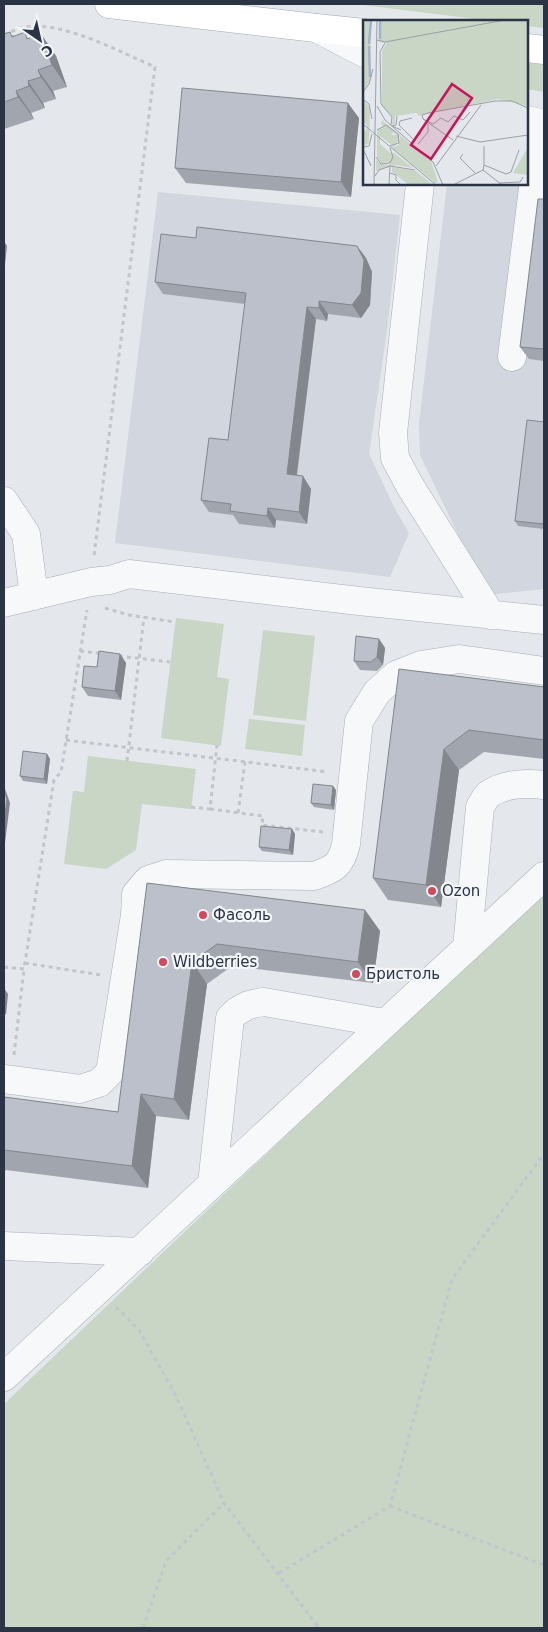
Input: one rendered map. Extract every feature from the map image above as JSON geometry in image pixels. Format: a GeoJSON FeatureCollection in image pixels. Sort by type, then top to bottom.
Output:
{"type":"FeatureCollection","features":[{"type":"Feature","properties":{"kind":"main road"},"geometry":{"type":"LineString","coordinates":[[109,4],[363,33]]}},
{"type":"Feature","properties":{"kind":"main road"},"geometry":{"type":"LineString","coordinates":[[528,48],[544,50]]}},
{"type":"Feature","properties":{"kind":"lane"},"geometry":{"type":"LineString","coordinates":[[316,28],[363,52]]}},
{"type":"Feature","properties":{"kind":"lane"},"geometry":{"type":"LineString","coordinates":[[528,120],[544,124]]}},
{"type":"Feature","properties":{"kind":"lane"},"geometry":{"type":"LineString","coordinates":[[512,357],[531,172],[539,140],[544,141]]}},
{"type":"Feature","properties":{"kind":"lane"},"geometry":{"type":"LineString","coordinates":[[420,185],[393,433],[395,458],[410,486],[491,615]]}},
{"type":"Feature","properties":{"kind":"lane"},"geometry":{"type":"LineString","coordinates":[[4,501],[26,534],[34,596]]}},
{"type":"Feature","properties":{"kind":"lane"},"geometry":{"type":"LineString","coordinates":[[4,603],[91,582],[110,580],[128,574],[544,620]]}},
{"type":"Feature","properties":{"kind":"lane"},"geometry":{"type":"LineString","coordinates":[[8,1080],[80,1089],[100,1083],[110,1072],[136,894],[148,880],[166,874],[314,876],[332,870],[343,856],[347,835],[359,721],[377,692],[396,675],[421,665],[459,659],[544,672]]}},
{"type":"Feature","properties":{"kind":"lane"},"geometry":{"type":"LineString","coordinates":[[467,948],[480,807],[488,794],[501,788],[511,785],[544,785]]}},
{"type":"Feature","properties":{"kind":"lane"},"geometry":{"type":"LineString","coordinates":[[8,1368],[140,1252],[544,876]]}},
{"type":"Feature","properties":{"kind":"lane"},"geometry":{"type":"LineString","coordinates":[[212,1184],[230,1018],[238,1010],[249,1004],[264,1002],[384,1023]]}},
{"type":"Feature","properties":{"kind":"lane"},"geometry":{"type":"LineString","coordinates":[[4,1246],[140,1252]]}},
{"type":"Feature","properties":{"kind":"path"},"geometry":{"type":"LineString","coordinates":[[4,35],[32,26],[73,32],[154,67],[91,582],[62,772],[54,780],[24,963],[8,1080]]}},
{"type":"Feature","properties":{"kind":"path"},"geometry":{"type":"LineString","coordinates":[[104,608],[129,616],[175,622]]}},
{"type":"Feature","properties":{"kind":"path"},"geometry":{"type":"LineString","coordinates":[[127,761],[144,618]]}},
{"type":"Feature","properties":{"kind":"path"},"geometry":{"type":"LineString","coordinates":[[80,651],[170,662]]}},
{"type":"Feature","properties":{"kind":"path"},"geometry":{"type":"LineString","coordinates":[[66,740],[354,775]]}},
{"type":"Feature","properties":{"kind":"path"},"geometry":{"type":"LineString","coordinates":[[210,810],[217,745]]}},
{"type":"Feature","properties":{"kind":"path"},"geometry":{"type":"LineString","coordinates":[[238,813],[245,762]]}},
{"type":"Feature","properties":{"kind":"path"},"geometry":{"type":"LineString","coordinates":[[191,807],[264,816],[262,825],[347,835]]}},
{"type":"Feature","properties":{"kind":"path"},"geometry":{"type":"LineString","coordinates":[[24,963],[125,978]]}},
{"type":"Feature","properties":{"kind":"path"},"geometry":{"type":"LineString","coordinates":[[4,967],[24,969]]}},
{"type":"Feature","properties":{"kind":"path"},"geometry":{"type":"LineString","coordinates":[[279,1573],[390,1506],[452,1279],[544,1154]]}},
{"type":"Feature","properties":{"kind":"path"},"geometry":{"type":"LineString","coordinates":[[98,1290],[139,1330],[174,1394],[224,1503],[279,1573],[318,1628]]}},
{"type":"Feature","properties":{"kind":"path"},"geometry":{"type":"LineString","coordinates":[[143,1628],[166,1561],[224,1503]]}},
{"type":"Feature","properties":{"kind":"path"},"geometry":{"type":"LineString","coordinates":[[390,1506],[544,1565]]}},
{"type":"Feature","properties":{"kind":"shaded area"},"geometry":{"type":"Polygon","coordinates":[[[544,136],[544,589],[487,595],[420,455],[419,424],[447,185],[528,185],[544,136]]]}},
{"type":"Feature","properties":{"kind":"shaded area"},"geometry":{"type":"Polygon","coordinates":[[[158,192],[400,215],[387,331],[369,454],[395,509],[409,533],[390,577],[115,543],[158,192]]]}},
{"type":"Feature","properties":{"kind":"green space"},"geometry":{"type":"Polygon","coordinates":[[[355,4],[544,4],[544,28],[528,26],[528,20],[484,20],[355,4]]]}},
{"type":"Feature","properties":{"kind":"green space"},"geometry":{"type":"Polygon","coordinates":[[[528,63],[544,64],[544,92],[528,89],[528,63]]]}},
{"type":"Feature","properties":{"kind":"green space"},"geometry":{"type":"Polygon","coordinates":[[[176,618],[224,624],[217,677],[229,679],[221,746],[161,738],[176,618]]]}},
{"type":"Feature","properties":{"kind":"green space"},"geometry":{"type":"Polygon","coordinates":[[[263,630],[315,636],[306,721],[253,715],[263,630]]]}},
{"type":"Feature","properties":{"kind":"green space"},"geometry":{"type":"Polygon","coordinates":[[[249,719],[305,725],[302,756],[245,749],[249,719]]]}},
{"type":"Feature","properties":{"kind":"green space"},"geometry":{"type":"Polygon","coordinates":[[[88,756],[196,769],[191,809],[142,804],[136,850],[106,869],[64,864],[73,791],[84,792],[88,756]]]}},
{"type":"Feature","properties":{"kind":"green space"},"geometry":{"type":"Polygon","coordinates":[[[544,895],[544,1628],[4,1628],[4,1404],[391,1035],[544,895]]]}},
{"type":"Feature","properties":{"kind":"building"},"geometry":{"type":"Polygon","coordinates":[[[10,32],[12,37],[25,32],[27,39],[41,34],[52,65],[38,70],[41,77],[28,81],[29,86],[16,91],[18,97],[4,102],[4,34],[10,32]]]}},
{"type":"Feature","properties":{"kind":"building"},"geometry":{"type":"Polygon","coordinates":[[[182,88],[348,103],[341,182],[175,168],[182,88]]]}},
{"type":"Feature","properties":{"kind":"building"},"geometry":{"type":"Polygon","coordinates":[[[538,199],[544,199],[544,349],[520,347],[538,199]]]}},
{"type":"Feature","properties":{"kind":"building"},"geometry":{"type":"Polygon","coordinates":[[[197,227],[357,246],[364,260],[361,293],[352,305],[319,301],[319,308],[307,307],[287,474],[303,476],[299,512],[268,508],[267,516],[230,511],[231,504],[201,500],[209,438],[228,440],[246,293],[155,282],[161,234],[196,238],[197,227]]]}},
{"type":"Feature","properties":{"kind":"building"},"geometry":{"type":"Polygon","coordinates":[[[527,420],[544,422],[544,524],[515,521],[527,420]]]}},
{"type":"Feature","properties":{"kind":"building"},"geometry":{"type":"Polygon","coordinates":[[[356,636],[379,639],[377,657],[371,662],[354,661],[356,636]]]}},
{"type":"Feature","properties":{"kind":"building"},"geometry":{"type":"Polygon","coordinates":[[[99,651],[120,654],[115,691],[82,687],[84,666],[97,667],[99,651]]]}},
{"type":"Feature","properties":{"kind":"building"},"geometry":{"type":"Polygon","coordinates":[[[399,669],[544,687],[544,740],[469,730],[444,749],[426,885],[373,878],[399,669]]]}},
{"type":"Feature","properties":{"kind":"building"},"geometry":{"type":"Polygon","coordinates":[[[23,751],[47,754],[44,779],[20,776],[23,751]]]}},
{"type":"Feature","properties":{"kind":"building"},"geometry":{"type":"Polygon","coordinates":[[[313,784],[333,786],[331,805],[311,803],[313,784]]]}},
{"type":"Feature","properties":{"kind":"building"},"geometry":{"type":"Polygon","coordinates":[[[4,790],[7,799],[4,822],[4,790]]]}},
{"type":"Feature","properties":{"kind":"building"},"geometry":{"type":"Polygon","coordinates":[[[261,826],[292,829],[289,850],[259,847],[261,826]]]}},
{"type":"Feature","properties":{"kind":"building"},"geometry":{"type":"Polygon","coordinates":[[[147,883],[365,910],[358,962],[217,944],[192,962],[174,1099],[141,1094],[132,1166],[4,1150],[4,1097],[118,1112],[147,883]]]}},
{"type":"Feature","properties":{"kind":"place","name":"Ozon"},"geometry":{"type":"Point","coordinates":[432,891]}},
{"type":"Feature","properties":{"kind":"place","name":"Фасоль"},"geometry":{"type":"Point","coordinates":[203,915]}},
{"type":"Feature","properties":{"kind":"place","name":"Wildberries"},"geometry":{"type":"Point","coordinates":[163,962]}},
{"type":"Feature","properties":{"kind":"place","name":"Бристоль"},"geometry":{"type":"Point","coordinates":[356,974]}}]}
